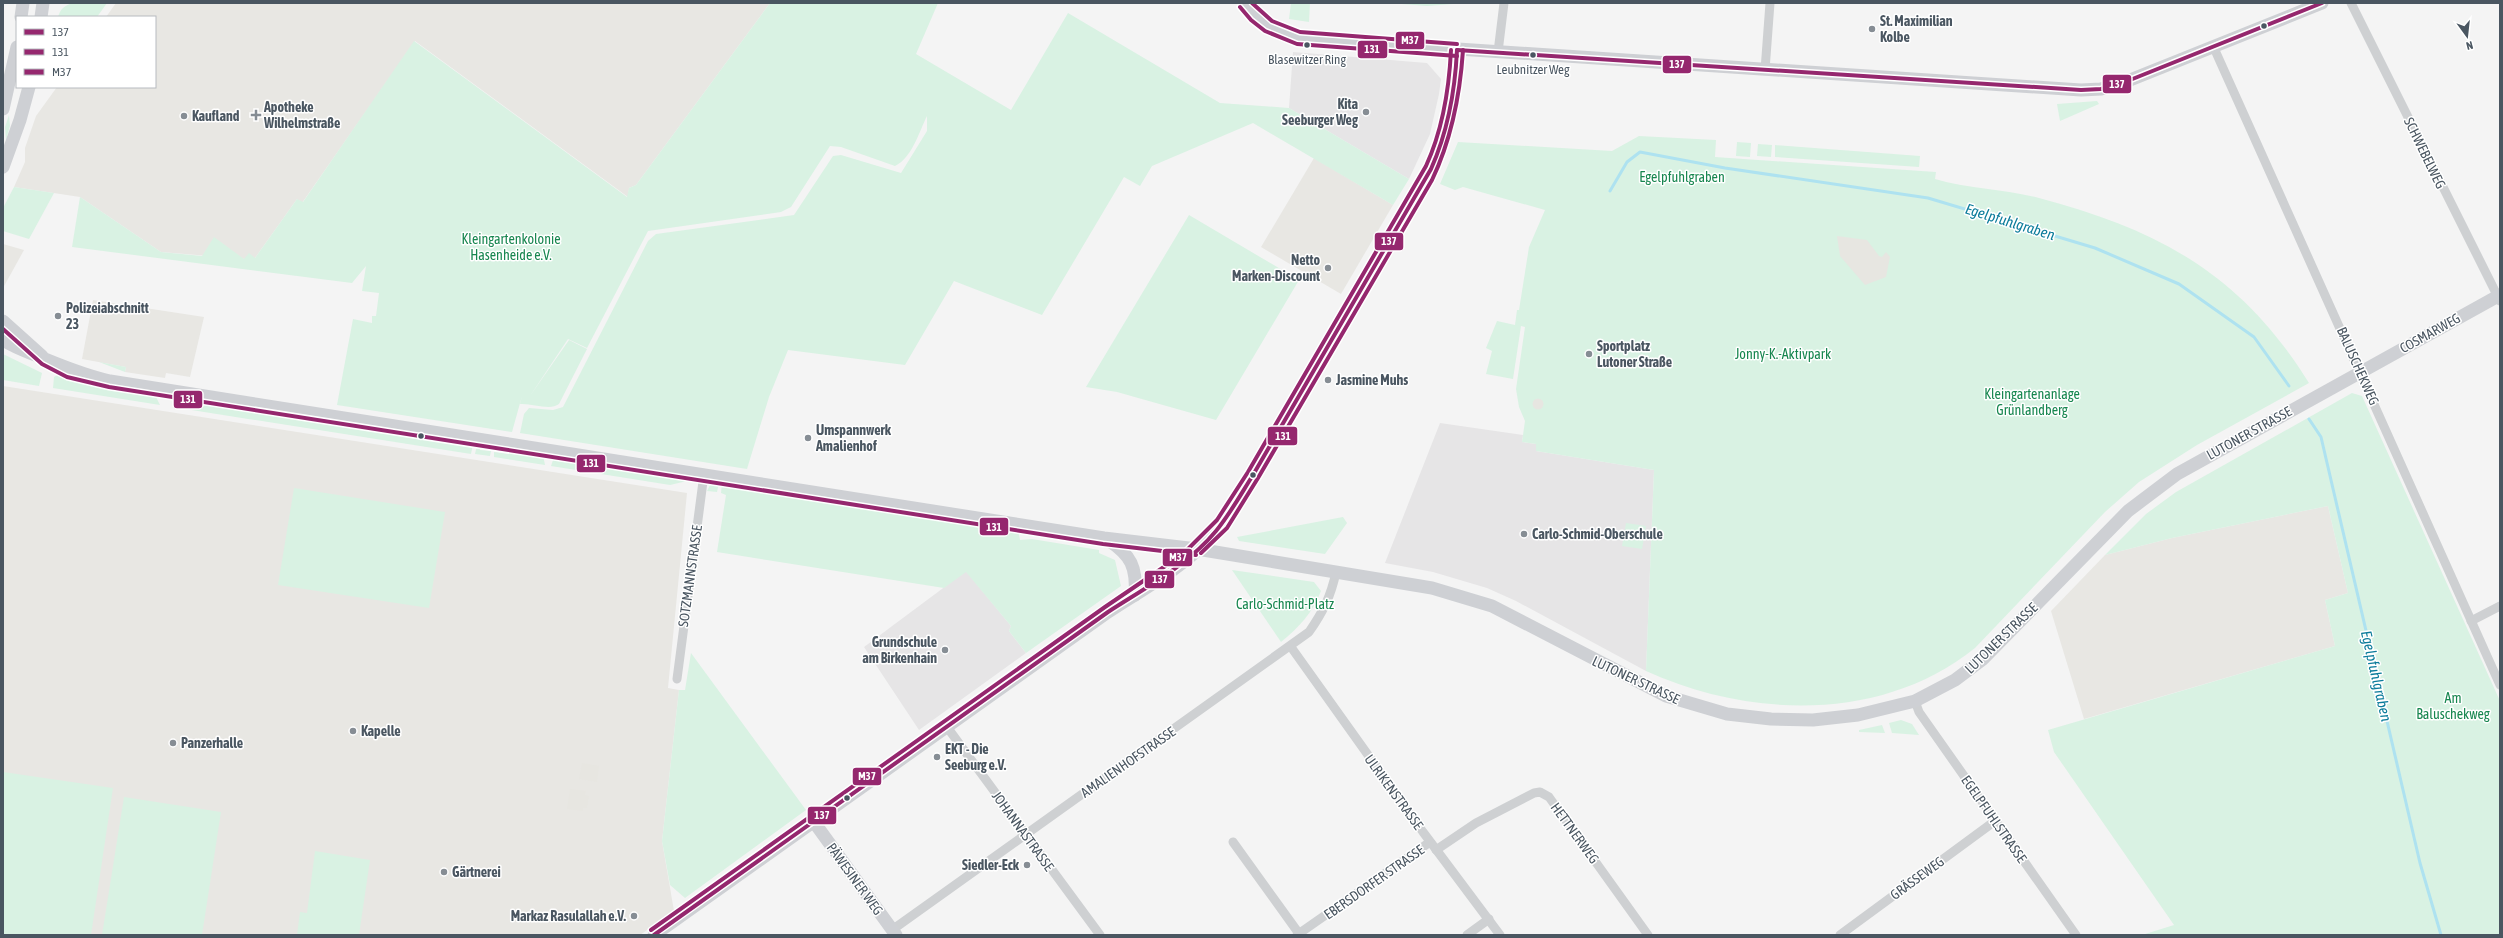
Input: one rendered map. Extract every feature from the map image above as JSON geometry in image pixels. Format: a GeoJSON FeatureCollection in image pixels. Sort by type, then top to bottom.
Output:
{"type":"FeatureCollection","features":[{"type":"Feature","properties":{"kind":"street"},"geometry":{"type":"LineString","coordinates":[[21,16],[22,3]]}},
{"type":"Feature","properties":{"kind":"street"},"geometry":{"type":"LineString","coordinates":[[41,16],[42,3]]}},
{"type":"Feature","properties":{"kind":"street"},"geometry":{"type":"LineString","coordinates":[[1245,3],[1264,22],[1280,33],[1299,38],[1457,50],[2081,90],[2101,89],[2130,80],[2214,48],[2322,3]]}},
{"type":"Feature","properties":{"kind":"street"},"geometry":{"type":"LineString","coordinates":[[1498,52],[1504,3]]}},
{"type":"Feature","properties":{"kind":"street"},"geometry":{"type":"LineString","coordinates":[[1765,70],[1770,3]]}},
{"type":"Feature","properties":{"kind":"street","name":"SCHWEBELWEG"},"geometry":{"type":"LineString","coordinates":[[2351,3],[2499,297]]}},
{"type":"Feature","properties":{"kind":"street","name":"BALUSCHEKWEG"},"geometry":{"type":"LineString","coordinates":[[2214,48],[2500,685]]}},
{"type":"Feature","properties":{"kind":"street"},"geometry":{"type":"LineString","coordinates":[[654,935],[1135,595],[1197,549],[1222,524],[1249,481],[1427,177],[1442,144],[1450,120],[1457,50]]}},
{"type":"Feature","properties":{"kind":"street"},"geometry":{"type":"LineString","coordinates":[[3,109],[14,80],[16,57]]}},
{"type":"Feature","properties":{"kind":"street"},"geometry":{"type":"LineString","coordinates":[[3,167],[20,120],[29,88]]}},
{"type":"Feature","properties":{"kind":"street","name":"COSMARWEG"},"geometry":{"type":"LineString","coordinates":[[2360,372],[2499,297]]}},
{"type":"Feature","properties":{"kind":"street"},"geometry":{"type":"LineString","coordinates":[[3,321],[45,359]]}},
{"type":"Feature","properties":{"kind":"street"},"geometry":{"type":"LineString","coordinates":[[3,340],[27,354],[45,359]]}},
{"type":"Feature","properties":{"kind":"street","name":"LUTONER STRASSE"},"geometry":{"type":"LineString","coordinates":[[45,359],[69,371],[110,381],[1104,538],[1197,549],[1419,585],[1483,603],[1666,696],[1727,714],[1785,720],[1827,719],[1858,715],[1915,701],[1955,680],[1983,659],[2124,515],[2154,490],[2203,459],[2360,372]]}},
{"type":"Feature","properties":{"kind":"street","name":"SOTZMANNSTRASSE"},"geometry":{"type":"LineString","coordinates":[[677,679],[704,474]]}},
{"type":"Feature","properties":{"kind":"street"},"geometry":{"type":"LineString","coordinates":[[1104,538],[1122,549],[1129,558],[1134,570],[1135,595]]}},
{"type":"Feature","properties":{"kind":"street","name":"AMALIENHOFSTRASSE"},"geometry":{"type":"LineString","coordinates":[[894,933],[1025,835],[1310,632],[1324,611],[1332,592],[1336,572]]}},
{"type":"Feature","properties":{"kind":"street"},"geometry":{"type":"LineString","coordinates":[[2471,621],[2500,606]]}},
{"type":"Feature","properties":{"kind":"street","name":"ULRIKENSTRASSE"},"geometry":{"type":"LineString","coordinates":[[1291,647],[1430,842],[1500,935]]}},
{"type":"Feature","properties":{"kind":"street","name":"EGELPFUHLSTRASSE"},"geometry":{"type":"LineString","coordinates":[[1915,701],[1919,712],[2076,935]]}},
{"type":"Feature","properties":{"kind":"street","name":"JOHANNASTRASSE"},"geometry":{"type":"LineString","coordinates":[[947,727],[1100,935]]}},
{"type":"Feature","properties":{"kind":"street","name":"HETTNERWEG"},"geometry":{"type":"LineString","coordinates":[[1436,850],[1476,823],[1534,792],[1540,792],[1549,797],[1648,935]]}},
{"type":"Feature","properties":{"kind":"street","name":"GRÄSSEWEG"},"geometry":{"type":"LineString","coordinates":[[1840,935],[1995,821]]}},
{"type":"Feature","properties":{"kind":"street","name":"PÄWESINER WEG"},"geometry":{"type":"LineString","coordinates":[[814,822],[894,933]]}},
{"type":"Feature","properties":{"kind":"street"},"geometry":{"type":"LineString","coordinates":[[1233,842],[1299,935]]}},
{"type":"Feature","properties":{"kind":"street","name":"EBERSDORFER STRASSE"},"geometry":{"type":"LineString","coordinates":[[1299,935],[1430,842]]}},
{"type":"Feature","properties":{"kind":"street"},"geometry":{"type":"LineString","coordinates":[[1467,935],[1489,919]]}},
{"type":"Feature","properties":{"kind":"shaded area"},"geometry":{"type":"Polygon","coordinates":[[[116,3],[770,3],[636,185],[629,188],[628,197],[415,41],[302,203],[297,199],[255,258],[245,259],[161,252],[80,197],[14,187],[25,162],[25,148],[36,116],[56,88],[156,88],[156,16],[107,16],[116,3]]]}},
{"type":"Feature","properties":{"kind":"shaded area","name":"Kita Seeburger Weg"},"geometry":{"type":"Polygon","coordinates":[[[1293,52],[1427,63],[1441,79],[1439,94],[1430,134],[1409,179],[1289,108],[1293,52]]]}},
{"type":"Feature","properties":{"kind":"shaded area"},"geometry":{"type":"Polygon","coordinates":[[[1314,158],[1393,205],[1341,294],[1261,247],[1314,158]]]}},
{"type":"Feature","properties":{"kind":"shaded area"},"geometry":{"type":"Polygon","coordinates":[[[3,244],[24,250],[3,288],[3,244]]]}},
{"type":"Feature","properties":{"kind":"shaded area"},"geometry":{"type":"Polygon","coordinates":[[[93,300],[204,317],[190,377],[166,373],[165,378],[125,372],[126,367],[82,359],[93,300]]]}},
{"type":"Feature","properties":{"kind":"shaded area"},"geometry":{"type":"Polygon","coordinates":[[[3,386],[687,493],[668,688],[679,690],[662,841],[674,911],[640,935],[3,935],[3,386]]]}},
{"type":"Feature","properties":{"kind":"shaded area","name":"Carlo-Schmid-Oberschule"},"geometry":{"type":"Polygon","coordinates":[[[1440,423],[1523,435],[1522,442],[1536,444],[1536,451],[1654,470],[1646,671],[1516,601],[1487,588],[1433,572],[1385,563],[1440,423]]]}},
{"type":"Feature","properties":{"kind":"shaded area"},"geometry":{"type":"Polygon","coordinates":[[[2328,506],[2348,593],[2325,600],[2335,646],[2084,719],[2051,611],[2105,555],[2172,538],[2328,506]]]}},
{"type":"Feature","properties":{"kind":"shaded area","name":"Grundschule am Birkenhain"},"geometry":{"type":"Polygon","coordinates":[[[966,571],[1011,626],[1009,631],[1026,653],[919,730],[864,647],[966,571]]]}},
{"type":"Feature","properties":{"kind":"green space"},"geometry":{"type":"Polygon","coordinates":[[[73,3],[107,3],[98,16],[58,16],[63,8],[73,3]]]}},
{"type":"Feature","properties":{"kind":"green space","name":"Kleingartenkolonie Hasenheide e.V."},"geometry":{"type":"Polygon","coordinates":[[[770,3],[938,3],[916,54],[1011,110],[1068,13],[1220,103],[1289,108],[1409,179],[1393,205],[1253,123],[1152,166],[1140,186],[1124,177],[1042,315],[954,281],[905,365],[788,350],[769,397],[747,469],[520,433],[524,414],[529,408],[553,410],[563,407],[648,241],[656,234],[794,215],[833,156],[841,155],[901,173],[927,131],[927,116],[910,151],[901,162],[895,166],[841,147],[830,146],[791,207],[781,212],[648,231],[587,348],[568,339],[530,396],[569,340],[587,349],[559,404],[546,407],[520,404],[522,396],[512,432],[337,405],[353,319],[372,323],[372,316],[376,316],[379,293],[362,291],[366,266],[352,283],[72,247],[80,197],[161,252],[202,256],[214,237],[244,259],[249,253],[255,258],[297,199],[303,202],[414,41],[627,197],[629,188],[636,185],[770,3]]]}},
{"type":"Feature","properties":{"kind":"green space"},"geometry":{"type":"Polygon","coordinates":[[[1291,3],[1310,3],[1309,22],[1289,19],[1291,3]]]}},
{"type":"Feature","properties":{"kind":"green space"},"geometry":{"type":"Polygon","coordinates":[[[1389,3],[1451,3],[1453,4],[1427,6],[1389,3]]]}},
{"type":"Feature","properties":{"kind":"green space"},"geometry":{"type":"Polygon","coordinates":[[[2097,101],[2099,104],[2060,121],[2057,104],[2097,101]]]}},
{"type":"Feature","properties":{"kind":"green space"},"geometry":{"type":"Polygon","coordinates":[[[9,115],[10,126],[6,140],[5,127],[9,115]]]}},
{"type":"Feature","properties":{"kind":"green space"},"geometry":{"type":"Polygon","coordinates":[[[1639,136],[1716,140],[1715,157],[1936,172],[1935,179],[1961,185],[2039,198],[2123,225],[2160,242],[2194,262],[2226,285],[2256,313],[2283,345],[2309,383],[2197,445],[2139,482],[2105,512],[1975,648],[1938,672],[1899,690],[1857,701],[1814,705],[1771,704],[1728,698],[1686,687],[1646,671],[1654,470],[1536,451],[1536,444],[1522,442],[1525,421],[1519,407],[1516,389],[1525,327],[1521,326],[1513,379],[1486,374],[1492,351],[1486,348],[1497,321],[1515,325],[1517,310],[1519,310],[1529,247],[1545,210],[1463,187],[1455,190],[1440,184],[1458,142],[1612,151],[1639,136]]]}},
{"type":"Feature","properties":{"kind":"green space"},"geometry":{"type":"Polygon","coordinates":[[[1737,142],[1751,143],[1750,157],[1736,156],[1737,142]]]}},
{"type":"Feature","properties":{"kind":"green space"},"geometry":{"type":"Polygon","coordinates":[[[1758,144],[1772,145],[1771,157],[1757,156],[1758,144]]]}},
{"type":"Feature","properties":{"kind":"green space"},"geometry":{"type":"Polygon","coordinates":[[[1775,145],[1920,156],[1919,167],[1775,157],[1775,145]]]}},
{"type":"Feature","properties":{"kind":"green space"},"geometry":{"type":"Polygon","coordinates":[[[14,187],[54,193],[29,239],[3,231],[3,208],[14,187]]]}},
{"type":"Feature","properties":{"kind":"green space"},"geometry":{"type":"Polygon","coordinates":[[[1189,215],[1299,280],[1216,420],[1117,392],[1086,387],[1189,215]]]}},
{"type":"Feature","properties":{"kind":"green space"},"geometry":{"type":"Polygon","coordinates":[[[3,354],[42,373],[39,386],[3,380],[3,354]]]}},
{"type":"Feature","properties":{"kind":"green space"},"geometry":{"type":"Polygon","coordinates":[[[99,362],[126,367],[125,372],[99,362]]]}},
{"type":"Feature","properties":{"kind":"green space"},"geometry":{"type":"Polygon","coordinates":[[[59,374],[95,385],[155,395],[160,405],[53,388],[54,377],[59,374]]]}},
{"type":"Feature","properties":{"kind":"green space","name":"Am Baluschekweg"},"geometry":{"type":"Polygon","coordinates":[[[2352,393],[2362,396],[2500,701],[2500,935],[2142,935],[2174,925],[2054,752],[2048,730],[2335,646],[2325,600],[2348,593],[2328,506],[2172,538],[2105,555],[2146,514],[2176,492],[2352,393]]]}},
{"type":"Feature","properties":{"kind":"green space"},"geometry":{"type":"Polygon","coordinates":[[[187,399],[473,444],[471,454],[179,408],[187,399]]]}},
{"type":"Feature","properties":{"kind":"green space"},"geometry":{"type":"Polygon","coordinates":[[[477,445],[480,445],[480,450],[491,451],[490,456],[475,454],[477,445]]]}},
{"type":"Feature","properties":{"kind":"green space"},"geometry":{"type":"Polygon","coordinates":[[[510,450],[543,455],[545,465],[494,457],[494,452],[509,454],[510,450]]]}},
{"type":"Feature","properties":{"kind":"green space"},"geometry":{"type":"Polygon","coordinates":[[[554,457],[687,478],[687,481],[670,485],[551,466],[554,457]]]}},
{"type":"Feature","properties":{"kind":"green space"},"geometry":{"type":"Polygon","coordinates":[[[715,482],[719,483],[717,492],[707,491],[710,485],[715,482]]]}},
{"type":"Feature","properties":{"kind":"green space"},"geometry":{"type":"Polygon","coordinates":[[[722,483],[1018,529],[1020,540],[1032,539],[1099,550],[1099,553],[1115,560],[1121,586],[1026,653],[1009,631],[1011,626],[966,572],[944,588],[717,552],[726,495],[721,493],[722,483]]]}},
{"type":"Feature","properties":{"kind":"green space"},"geometry":{"type":"Polygon","coordinates":[[[294,488],[445,512],[429,608],[278,585],[294,488]]]}},
{"type":"Feature","properties":{"kind":"green space"},"geometry":{"type":"Polygon","coordinates":[[[1343,517],[1347,523],[1325,554],[1239,541],[1237,537],[1343,517]]]}},
{"type":"Feature","properties":{"kind":"green space"},"geometry":{"type":"Polygon","coordinates":[[[1626,523],[1646,526],[1642,549],[1622,546],[1626,523]]]}},
{"type":"Feature","properties":{"kind":"green space","name":"Carlo-Schmid-Platz"},"geometry":{"type":"Polygon","coordinates":[[[1232,570],[1314,582],[1321,591],[1304,620],[1281,642],[1232,570]]]}},
{"type":"Feature","properties":{"kind":"green space"},"geometry":{"type":"Polygon","coordinates":[[[691,653],[806,810],[685,898],[670,885],[662,841],[679,690],[685,690],[691,653]]]}},
{"type":"Feature","properties":{"kind":"green space"},"geometry":{"type":"Polygon","coordinates":[[[1901,720],[1912,724],[1919,735],[1892,733],[1889,723],[1901,720]]]}},
{"type":"Feature","properties":{"kind":"green space"},"geometry":{"type":"Polygon","coordinates":[[[1882,725],[1885,733],[1859,732],[1859,730],[1882,725]]]}},
{"type":"Feature","properties":{"kind":"green space"},"geometry":{"type":"Polygon","coordinates":[[[3,772],[113,788],[91,935],[3,935],[3,772]]]}},
{"type":"Feature","properties":{"kind":"green space"},"geometry":{"type":"Polygon","coordinates":[[[124,797],[221,812],[202,935],[102,935],[124,797]]]}},
{"type":"Feature","properties":{"kind":"green space"},"geometry":{"type":"Polygon","coordinates":[[[315,851],[370,860],[359,935],[297,935],[300,912],[307,913],[315,851]]]}},
{"type":"Feature","properties":{"kind":"sand"},"geometry":{"type":"Polygon","coordinates":[[[1837,236],[1867,240],[1879,256],[1882,257],[1886,252],[1890,257],[1886,277],[1865,285],[1840,256],[1837,236]]]}},
{"type":"Feature","properties":{"kind":"sand"},"geometry":{"type":"Polygon","coordinates":[[[1536,399],[1540,399],[1542,400],[1542,408],[1536,409],[1533,406],[1533,402],[1536,399]]]}},
{"type":"Feature","properties":{"kind":"sand"},"geometry":{"type":"Polygon","coordinates":[[[582,763],[599,766],[597,782],[579,779],[582,763]]]}},
{"type":"Feature","properties":{"kind":"sand"},"geometry":{"type":"Polygon","coordinates":[[[570,789],[586,791],[585,795],[589,796],[587,808],[583,808],[583,811],[567,809],[570,789]]]}},
{"type":"Feature","properties":{"kind":"waterway","name":"Egelpfuhlgraben"},"geometry":{"type":"LineString","coordinates":[[1610,191],[1627,162],[1640,152],[1725,168],[1928,198],[2095,248],[2179,284],[2254,337],[2289,386]]}},
{"type":"Feature","properties":{"kind":"waterway","name":"Egelpfuhlgraben"},"geometry":{"type":"LineString","coordinates":[[2309,419],[2321,437],[2420,863],[2441,935]]}},
{"type":"Feature","properties":{"kind":"transit line","name":"M37"},"geometry":{"type":"LineString","coordinates":[[1252,3],[1272,21],[1300,32],[1457,44]]}},
{"type":"Feature","properties":{"kind":"transit line","name":"137"},"geometry":{"type":"LineString","coordinates":[[1457,50],[2081,90],[2101,89],[2130,80],[2322,3]]}},
{"type":"Feature","properties":{"kind":"transit line","name":"131"},"geometry":{"type":"LineString","coordinates":[[1240,7],[1251,20],[1265,31],[1297,44],[1457,56]]}},
{"type":"Feature","properties":{"kind":"transit line","name":"M37"},"geometry":{"type":"LineString","coordinates":[[651,930],[1105,607],[1183,554],[1217,520],[1248,472],[1426,166],[1441,124],[1447,95],[1451,50]]}},
{"type":"Feature","properties":{"kind":"transit line","name":"137"},"geometry":{"type":"LineString","coordinates":[[654,935],[1108,612],[1165,576],[1205,544],[1231,511],[1253,475],[1431,169],[1442,140],[1450,111],[1457,50]]}},
{"type":"Feature","properties":{"kind":"transit line","name":"131"},"geometry":{"type":"LineString","coordinates":[[1201,553],[1227,528],[1258,478],[1432,180],[1450,133],[1460,84],[1463,50]]}},
{"type":"Feature","properties":{"kind":"transit line","name":"131"},"geometry":{"type":"LineString","coordinates":[[3,329],[42,364],[67,377],[109,387],[1103,544],[1196,555]]}},
{"type":"Feature","properties":{"kind":"place","name":"St. Maximilian Kolbe"},"geometry":{"type":"Point","coordinates":[1872,29]}},
{"type":"Feature","properties":{"kind":"place","name":"Blasewitzer Ring"},"geometry":{"type":"Point","coordinates":[1307,45]}},
{"type":"Feature","properties":{"kind":"place","name":"Leubnitzer Weg"},"geometry":{"type":"Point","coordinates":[1533,55]}},
{"type":"Feature","properties":{"kind":"place","name":"Kita Seeburger Weg"},"geometry":{"type":"Point","coordinates":[1366,112]}},
{"type":"Feature","properties":{"kind":"place","name":"Apotheke Wilhelmstraße"},"geometry":{"type":"Point","coordinates":[256,115]}},
{"type":"Feature","properties":{"kind":"place","name":"Kaufland"},"geometry":{"type":"Point","coordinates":[184,116]}},
{"type":"Feature","properties":{"kind":"place","name":"Netto Marken-Discount"},"geometry":{"type":"Point","coordinates":[1328,268]}},
{"type":"Feature","properties":{"kind":"place","name":"Polizeiabschnitt 23"},"geometry":{"type":"Point","coordinates":[58,316]}},
{"type":"Feature","properties":{"kind":"place","name":"Sportplatz Lutoner Straße"},"geometry":{"type":"Point","coordinates":[1589,354]}},
{"type":"Feature","properties":{"kind":"place","name":"Jasmine Muhs"},"geometry":{"type":"Point","coordinates":[1328,380]}},
{"type":"Feature","properties":{"kind":"place","name":"Umspannwerk Amalienhof"},"geometry":{"type":"Point","coordinates":[808,438]}},
{"type":"Feature","properties":{"kind":"place","name":"Carlo-Schmid-Oberschule"},"geometry":{"type":"Point","coordinates":[1524,534]}},
{"type":"Feature","properties":{"kind":"place","name":"Grundschule am Birkenhain"},"geometry":{"type":"Point","coordinates":[945,650]}},
{"type":"Feature","properties":{"kind":"place","name":"Kapelle"},"geometry":{"type":"Point","coordinates":[353,731]}},
{"type":"Feature","properties":{"kind":"place","name":"Panzerhalle"},"geometry":{"type":"Point","coordinates":[173,743]}},
{"type":"Feature","properties":{"kind":"place","name":"EKT - Die Seeburg e.V."},"geometry":{"type":"Point","coordinates":[937,757]}},
{"type":"Feature","properties":{"kind":"place","name":"Siedler-Eck"},"geometry":{"type":"Point","coordinates":[1027,865]}},
{"type":"Feature","properties":{"kind":"place","name":"Gärtnerei"},"geometry":{"type":"Point","coordinates":[444,872]}},
{"type":"Feature","properties":{"kind":"place","name":"Markaz Rasulallah e.V."},"geometry":{"type":"Point","coordinates":[634,916]}},
{"type":"Feature","properties":{"kind":"park label","name":"Jonny-K.-Aktivpark"},"geometry":{"type":"Point","coordinates":[1783,354]}},
{"type":"Feature","properties":{"kind":"park label","name":"Kleingartenanlage Grünlandberg"},"geometry":{"type":"Point","coordinates":[2032,402]}}]}
